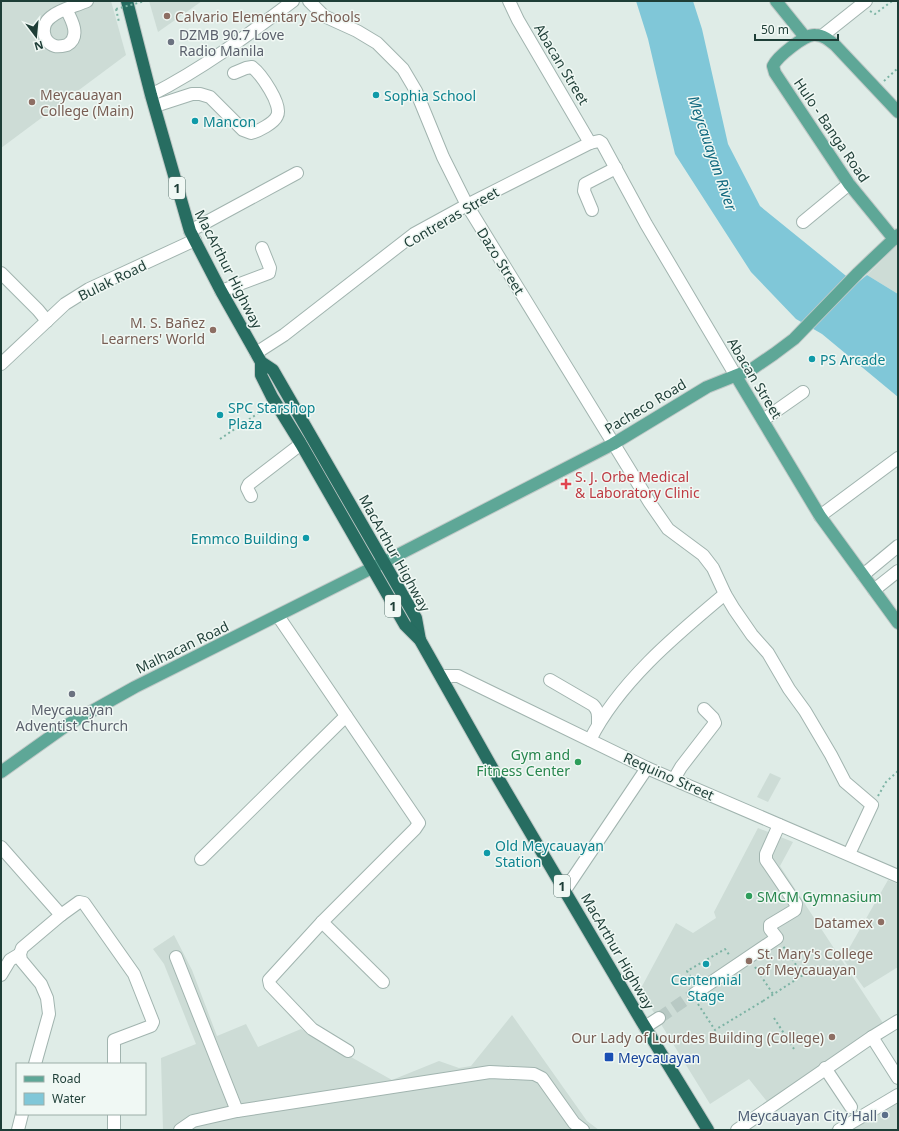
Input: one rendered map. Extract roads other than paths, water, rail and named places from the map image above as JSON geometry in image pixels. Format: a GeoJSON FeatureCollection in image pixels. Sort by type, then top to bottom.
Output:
{"type":"FeatureCollection","features":[{"type":"Feature","properties":{"kind":"highway","name":"MacArthur Highway"},"geometry":{"type":"LineString","coordinates":[[128,1],[151,95],[192,236],[258,358],[261,375],[405,625],[420,640],[494,771],[645,1027],[708,1130]]}},
{"type":"Feature","properties":{"kind":"highway","name":"MacArthur Highway"},"geometry":{"type":"LineString","coordinates":[[258,358],[273,370],[384,562],[416,618],[420,640]]}},
{"type":"Feature","properties":{"kind":"main road"},"geometry":{"type":"LineString","coordinates":[[776,1],[805,37],[811,35],[822,36],[835,45],[898,112]]}},
{"type":"Feature","properties":{"kind":"main road","name":"Hulo - Banga Road"},"geometry":{"type":"LineString","coordinates":[[805,37],[778,60],[773,66],[774,69],[849,184],[896,237]]}},
{"type":"Feature","properties":{"kind":"main road","name":"Pacheco Road"},"geometry":{"type":"LineString","coordinates":[[384,562],[613,444],[706,387],[752,369],[785,346],[803,330],[858,273],[896,237]]}},
{"type":"Feature","properties":{"kind":"main road","name":"Abacan Street"},"geometry":{"type":"LineString","coordinates":[[736,376],[820,516],[898,623]]}},
{"type":"Feature","properties":{"kind":"main road","name":"Malhacan Road"},"geometry":{"type":"LineString","coordinates":[[1,772],[67,725],[135,687],[384,562]]}},
{"type":"Feature","properties":{"kind":"street"},"geometry":{"type":"LineString","coordinates":[[66,9],[87,1]]}},
{"type":"Feature","properties":{"kind":"street"},"geometry":{"type":"LineString","coordinates":[[151,95],[177,81],[229,48],[293,1]]}},
{"type":"Feature","properties":{"kind":"street","name":"Dazo Street"},"geometry":{"type":"LineString","coordinates":[[309,1],[324,16],[357,31],[377,43],[403,69],[416,91],[443,157],[467,205],[650,503],[668,529],[703,555],[713,568],[725,594],[752,635],[768,653],[789,689],[805,711],[845,782],[872,805],[848,854]]}},
{"type":"Feature","properties":{"kind":"street","name":"Abacan Street"},"geometry":{"type":"LineString","coordinates":[[509,1],[518,20],[594,142],[602,143],[646,224],[736,376]]}},
{"type":"Feature","properties":{"kind":"street"},"geometry":{"type":"LineString","coordinates":[[822,36],[866,1]]}},
{"type":"Feature","properties":{"kind":"street"},"geometry":{"type":"LineString","coordinates":[[155,106],[192,94],[200,94],[210,97],[243,130],[251,133],[260,130],[276,118],[278,114],[278,109],[271,92],[256,70],[252,67],[234,73]]}},
{"type":"Feature","properties":{"kind":"street","name":"Contreras Street"},"geometry":{"type":"LineString","coordinates":[[258,358],[284,335],[414,234],[467,205],[594,142]]}},
{"type":"Feature","properties":{"kind":"street"},"geometry":{"type":"LineString","coordinates":[[592,210],[584,191],[585,184],[616,168]]}},
{"type":"Feature","properties":{"kind":"street","name":"Bulak Road"},"geometry":{"type":"LineString","coordinates":[[1,364],[65,304],[89,289],[192,236],[297,173]]}},
{"type":"Feature","properties":{"kind":"street"},"geometry":{"type":"LineString","coordinates":[[803,222],[849,184]]}},
{"type":"Feature","properties":{"kind":"street"},"geometry":{"type":"LineString","coordinates":[[221,291],[268,273],[270,268],[262,248]]}},
{"type":"Feature","properties":{"kind":"street"},"geometry":{"type":"LineString","coordinates":[[1,273],[47,321]]}},
{"type":"Feature","properties":{"kind":"street"},"geometry":{"type":"LineString","coordinates":[[762,420],[802,392]]}},
{"type":"Feature","properties":{"kind":"street"},"geometry":{"type":"LineString","coordinates":[[250,496],[247,488],[249,484],[301,444]]}},
{"type":"Feature","properties":{"kind":"street"},"geometry":{"type":"LineString","coordinates":[[820,516],[898,458]]}},
{"type":"Feature","properties":{"kind":"street"},"geometry":{"type":"LineString","coordinates":[[863,575],[898,546]]}},
{"type":"Feature","properties":{"kind":"street"},"geometry":{"type":"LineString","coordinates":[[874,590],[898,571]]}},
{"type":"Feature","properties":{"kind":"street"},"geometry":{"type":"LineString","coordinates":[[590,740],[598,724],[622,692],[671,640],[725,594]]}},
{"type":"Feature","properties":{"kind":"street"},"geometry":{"type":"LineString","coordinates":[[278,616],[419,823],[415,830],[322,922],[269,980],[270,985],[312,1030],[348,1051]]}},
{"type":"Feature","properties":{"kind":"street","name":"Requino Street"},"geometry":{"type":"LineString","coordinates":[[441,676],[458,676],[648,768],[898,876]]}},
{"type":"Feature","properties":{"kind":"street"},"geometry":{"type":"LineString","coordinates":[[550,680],[593,705],[598,715],[598,724]]}},
{"type":"Feature","properties":{"kind":"street"},"geometry":{"type":"LineString","coordinates":[[674,778],[715,723],[713,718],[704,709]]}},
{"type":"Feature","properties":{"kind":"street"},"geometry":{"type":"LineString","coordinates":[[201,859],[346,716]]}},
{"type":"Feature","properties":{"kind":"street"},"geometry":{"type":"LineString","coordinates":[[564,890],[648,768]]}},
{"type":"Feature","properties":{"kind":"street"},"geometry":{"type":"LineString","coordinates":[[696,994],[777,938],[770,929],[770,925],[795,910],[796,904],[766,860],[766,854],[780,825]]}},
{"type":"Feature","properties":{"kind":"street"},"geometry":{"type":"LineString","coordinates":[[1,848],[61,914]]}},
{"type":"Feature","properties":{"kind":"street"},"geometry":{"type":"LineString","coordinates":[[35,1063],[49,1014],[47,998],[41,984],[21,960],[20,954],[22,948],[61,914],[80,902],[84,903],[134,974],[153,1022],[153,1024],[114,1040],[114,1063]]}},
{"type":"Feature","properties":{"kind":"street"},"geometry":{"type":"LineString","coordinates":[[322,922],[383,982]]}},
{"type":"Feature","properties":{"kind":"street"},"geometry":{"type":"LineString","coordinates":[[1,975],[10,960],[20,954]]}},
{"type":"Feature","properties":{"kind":"street"},"geometry":{"type":"LineString","coordinates":[[176,957],[236,1111]]}},
{"type":"Feature","properties":{"kind":"street"},"geometry":{"type":"LineString","coordinates":[[645,1027],[659,1018]]}},
{"type":"Feature","properties":{"kind":"street"},"geometry":{"type":"LineString","coordinates":[[744,1128],[825,1068],[898,1021]]}},
{"type":"Feature","properties":{"kind":"street"},"geometry":{"type":"LineString","coordinates":[[872,1037],[898,1078]]}},
{"type":"Feature","properties":{"kind":"street"},"geometry":{"type":"LineString","coordinates":[[825,1068],[851,1107]]}},
{"type":"Feature","properties":{"kind":"street"},"geometry":{"type":"LineString","coordinates":[[180,1130],[193,1121],[236,1111],[490,1072],[534,1074],[542,1078],[574,1123],[583,1130]]}},
{"type":"Feature","properties":{"kind":"street"},"geometry":{"type":"LineString","coordinates":[[839,1130],[898,1095]]}},
{"type":"Feature","properties":{"kind":"street"},"geometry":{"type":"LineString","coordinates":[[18,1130],[22,1115]]}},
{"type":"Feature","properties":{"kind":"street"},"geometry":{"type":"LineString","coordinates":[[114,1115],[114,1130]]}},
{"type":"Feature","properties":{"kind":"water","name":"Meycauayan River"},"geometry":{"type":"Polygon","coordinates":[[[636,1],[693,1],[702,29],[728,144],[760,206],[856,284],[867,275],[898,294],[898,397],[822,334],[796,319],[751,272],[675,154],[648,39],[636,1]]]}},
{"type":"Feature","properties":{"kind":"tunnel"},"geometry":{"type":"LineString","coordinates":[[659,1018],[694,994]]}},
{"type":"Feature","properties":{"kind":"place","name":"Calvario Elementary Schools"},"geometry":{"type":"Point","coordinates":[167,16]}},
{"type":"Feature","properties":{"kind":"place","name":"DZMB 90.7 Love Radio Manila"},"geometry":{"type":"Point","coordinates":[171,42]}},
{"type":"Feature","properties":{"kind":"place","name":"Sophia School"},"geometry":{"type":"Point","coordinates":[376,95]}},
{"type":"Feature","properties":{"kind":"place","name":"Meycauayan College (Main)"},"geometry":{"type":"Point","coordinates":[32,102]}},
{"type":"Feature","properties":{"kind":"place","name":"Mancon"},"geometry":{"type":"Point","coordinates":[195,121]}},
{"type":"Feature","properties":{"kind":"place","name":"M. S. Bañez Learners' World"},"geometry":{"type":"Point","coordinates":[213,330]}},
{"type":"Feature","properties":{"kind":"place","name":"PS Arcade"},"geometry":{"type":"Point","coordinates":[812,359]}},
{"type":"Feature","properties":{"kind":"place","name":"SPC Starshop Plaza"},"geometry":{"type":"Point","coordinates":[220,415]}},
{"type":"Feature","properties":{"kind":"place","name":"S. J. Orbe Medical & Laboratory Clinic"},"geometry":{"type":"Point","coordinates":[566,484]}},
{"type":"Feature","properties":{"kind":"place","name":"Emmco Building"},"geometry":{"type":"Point","coordinates":[306,538]}},
{"type":"Feature","properties":{"kind":"place","name":"Meycauayan Adventist Church"},"geometry":{"type":"Point","coordinates":[72,694]}},
{"type":"Feature","properties":{"kind":"place","name":"Gym and Fitness Center"},"geometry":{"type":"Point","coordinates":[578,762]}},
{"type":"Feature","properties":{"kind":"place","name":"Old Meycauayan Station"},"geometry":{"type":"Point","coordinates":[487,853]}},
{"type":"Feature","properties":{"kind":"place","name":"SMCM Gymnasium"},"geometry":{"type":"Point","coordinates":[749,896]}},
{"type":"Feature","properties":{"kind":"place","name":"Datamex"},"geometry":{"type":"Point","coordinates":[881,922]}},
{"type":"Feature","properties":{"kind":"place","name":"St. Mary's College of Meycauayan"},"geometry":{"type":"Point","coordinates":[749,961]}},
{"type":"Feature","properties":{"kind":"place","name":"Centennial Stage"},"geometry":{"type":"Point","coordinates":[706,964]}},
{"type":"Feature","properties":{"kind":"place","name":"Our Lady of Lourdes Building (College)"},"geometry":{"type":"Point","coordinates":[832,1037]}},
{"type":"Feature","properties":{"kind":"place","name":"Meycauayan"},"geometry":{"type":"Point","coordinates":[609,1057]}},
{"type":"Feature","properties":{"kind":"place","name":"Meycauayan City Hall"},"geometry":{"type":"Point","coordinates":[885,1115]}}]}
